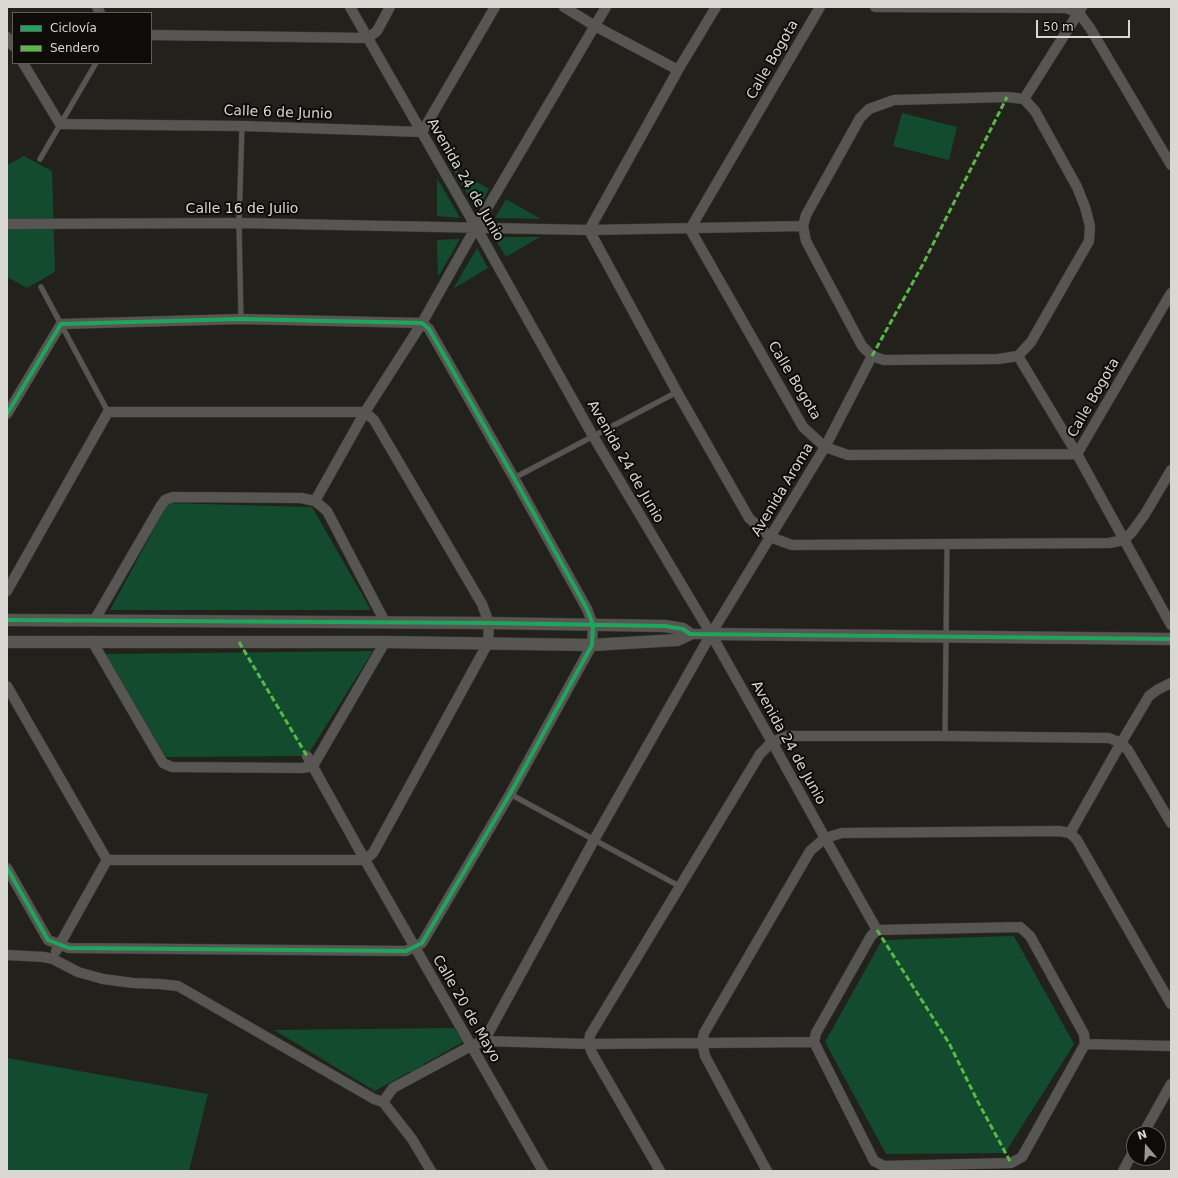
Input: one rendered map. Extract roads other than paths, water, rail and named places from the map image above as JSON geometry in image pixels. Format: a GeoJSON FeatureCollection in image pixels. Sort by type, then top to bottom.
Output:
{"type":"FeatureCollection","features":[{"type":"Feature","properties":{"kind":"street","name":"Avenida 24 de Junio"},"geometry":{"type":"LineString","coordinates":[[350,7],[476,227],[593,436],[711,634],[878,930]]}},
{"type":"Feature","properties":{"kind":"street"},"geometry":{"type":"LineString","coordinates":[[152,35],[368,38],[377,31],[390,7]]}},
{"type":"Feature","properties":{"kind":"street"},"geometry":{"type":"LineString","coordinates":[[422,132],[495,7]]}},
{"type":"Feature","properties":{"kind":"street"},"geometry":{"type":"LineString","coordinates":[[564,7],[595,26],[678,70]]}},
{"type":"Feature","properties":{"kind":"street"},"geometry":{"type":"LineString","coordinates":[[315,501],[365,412],[422,323],[476,227],[606,7]]}},
{"type":"Feature","properties":{"kind":"street"},"geometry":{"type":"LineString","coordinates":[[716,7],[678,70],[589,230],[677,392],[749,518],[770,537],[792,545],[1109,543],[1124,540],[1132,532],[1145,514],[1171,470]]}},
{"type":"Feature","properties":{"kind":"street","name":"Calle Bogota"},"geometry":{"type":"LineString","coordinates":[[820,7],[690,229],[803,427],[825,447],[848,455],[1077,454],[1171,293]]}},
{"type":"Feature","properties":{"kind":"street"},"geometry":{"type":"LineString","coordinates":[[875,7],[1066,8],[1081,10]]}},
{"type":"Feature","properties":{"kind":"street"},"geometry":{"type":"LineString","coordinates":[[1024,99],[1081,10]]}},
{"type":"Feature","properties":{"kind":"street"},"geometry":{"type":"LineString","coordinates":[[1081,10],[1090,28],[1171,165]]}},
{"type":"Feature","properties":{"kind":"street"},"geometry":{"type":"LineString","coordinates":[[24,64],[60,124]]}},
{"type":"Feature","properties":{"kind":"street"},"geometry":{"type":"LineString","coordinates":[[1007,97],[1024,99],[1035,111],[1077,187],[1085,207],[1090,226],[1089,241],[1031,342],[1018,356],[998,359],[884,360],[872,356],[862,346],[806,241],[803,226],[806,215],[860,118],[869,109],[894,100],[1007,97]]}},
{"type":"Feature","properties":{"kind":"street","name":"Calle 6 de Junio"},"geometry":{"type":"LineString","coordinates":[[60,124],[242,126],[422,132]]}},
{"type":"Feature","properties":{"kind":"street","name":"Calle 16 de Julio"},"geometry":{"type":"LineString","coordinates":[[7,224],[239,222],[589,230],[803,226]]}},
{"type":"Feature","properties":{"kind":"street"},"geometry":{"type":"LineString","coordinates":[[7,414],[61,324],[241,319],[422,323],[429,329],[514,478],[587,609],[592,625],[592,645],[510,794],[422,943],[406,951],[69,948],[48,940],[7,868]]}},
{"type":"Feature","properties":{"kind":"street","name":"Avenida Aroma"},"geometry":{"type":"LineString","coordinates":[[484,1041],[594,840],[711,634],[825,447],[872,356]]}},
{"type":"Feature","properties":{"kind":"street"},"geometry":{"type":"LineString","coordinates":[[1018,356],[1077,454],[1171,625]]}},
{"type":"Feature","properties":{"kind":"street"},"geometry":{"type":"LineString","coordinates":[[7,591],[108,412],[365,412],[374,420],[482,604],[488,623],[488,643],[373,853],[365,860],[107,860]]}},
{"type":"Feature","properties":{"kind":"street"},"geometry":{"type":"LineString","coordinates":[[94,621],[165,500],[173,497],[188,497],[302,498],[315,501],[327,511],[385,622]]}},
{"type":"Feature","properties":{"kind":"street"},"geometry":{"type":"LineString","coordinates":[[7,620],[385,622],[665,626],[683,629],[690,634]]}},
{"type":"Feature","properties":{"kind":"street"},"geometry":{"type":"LineString","coordinates":[[7,642],[385,642],[592,645],[671,641],[684,638],[690,634],[1171,639]]}},
{"type":"Feature","properties":{"kind":"street"},"geometry":{"type":"LineString","coordinates":[[92,641],[163,763],[172,767],[302,768],[313,766],[385,642]]}},
{"type":"Feature","properties":{"kind":"street"},"geometry":{"type":"LineString","coordinates":[[1070,833],[1149,696],[1171,683]]}},
{"type":"Feature","properties":{"kind":"street"},"geometry":{"type":"LineString","coordinates":[[7,686],[107,860]]}},
{"type":"Feature","properties":{"kind":"street"},"geometry":{"type":"LineString","coordinates":[[660,1171],[589,1044],[590,1035],[760,754],[772,742],[788,736],[1109,738],[1121,743],[1128,750],[1171,823]]}},
{"type":"Feature","properties":{"kind":"street","name":"Calle 20 de Mayo"},"geometry":{"type":"LineString","coordinates":[[307,756],[543,1171]]}},
{"type":"Feature","properties":{"kind":"street"},"geometry":{"type":"LineString","coordinates":[[767,1171],[705,1056],[702,1042],[704,1033],[810,851],[825,838],[842,833],[1059,831],[1070,833],[1077,840],[1171,1004]]}},
{"type":"Feature","properties":{"kind":"street"},"geometry":{"type":"LineString","coordinates":[[53,959],[59,945],[107,860]]}},
{"type":"Feature","properties":{"kind":"street"},"geometry":{"type":"LineString","coordinates":[[1020,927],[1030,936],[1084,1034],[1085,1044],[1022,1157],[1013,1167],[884,1166],[874,1161],[814,1042],[816,1033],[843,985],[871,936],[878,930],[1020,927]]}},
{"type":"Feature","properties":{"kind":"street"},"geometry":{"type":"LineString","coordinates":[[7,955],[44,957],[53,959],[78,972],[103,978],[132,983],[178,986],[374,1099],[383,1102],[412,1139],[431,1171]]}},
{"type":"Feature","properties":{"kind":"street"},"geometry":{"type":"LineString","coordinates":[[383,1102],[393,1088],[471,1046],[484,1041],[589,1044],[814,1042]]}},
{"type":"Feature","properties":{"kind":"street"},"geometry":{"type":"LineString","coordinates":[[1085,1044],[1171,1046]]}},
{"type":"Feature","properties":{"kind":"street"},"geometry":{"type":"LineString","coordinates":[[1147,1126],[1171,1084]]}},
{"type":"Feature","properties":{"kind":"lane"},"geometry":{"type":"LineString","coordinates":[[40,159],[95,64]]}},
{"type":"Feature","properties":{"kind":"lane"},"geometry":{"type":"LineString","coordinates":[[241,319],[239,222],[242,126]]}},
{"type":"Feature","properties":{"kind":"lane"},"geometry":{"type":"LineString","coordinates":[[41,287],[108,412]]}},
{"type":"Feature","properties":{"kind":"lane"},"geometry":{"type":"LineString","coordinates":[[514,478],[677,392]]}},
{"type":"Feature","properties":{"kind":"lane"},"geometry":{"type":"LineString","coordinates":[[945,736],[947,545]]}},
{"type":"Feature","properties":{"kind":"lane"},"geometry":{"type":"LineString","coordinates":[[510,794],[679,886]]}}]}
